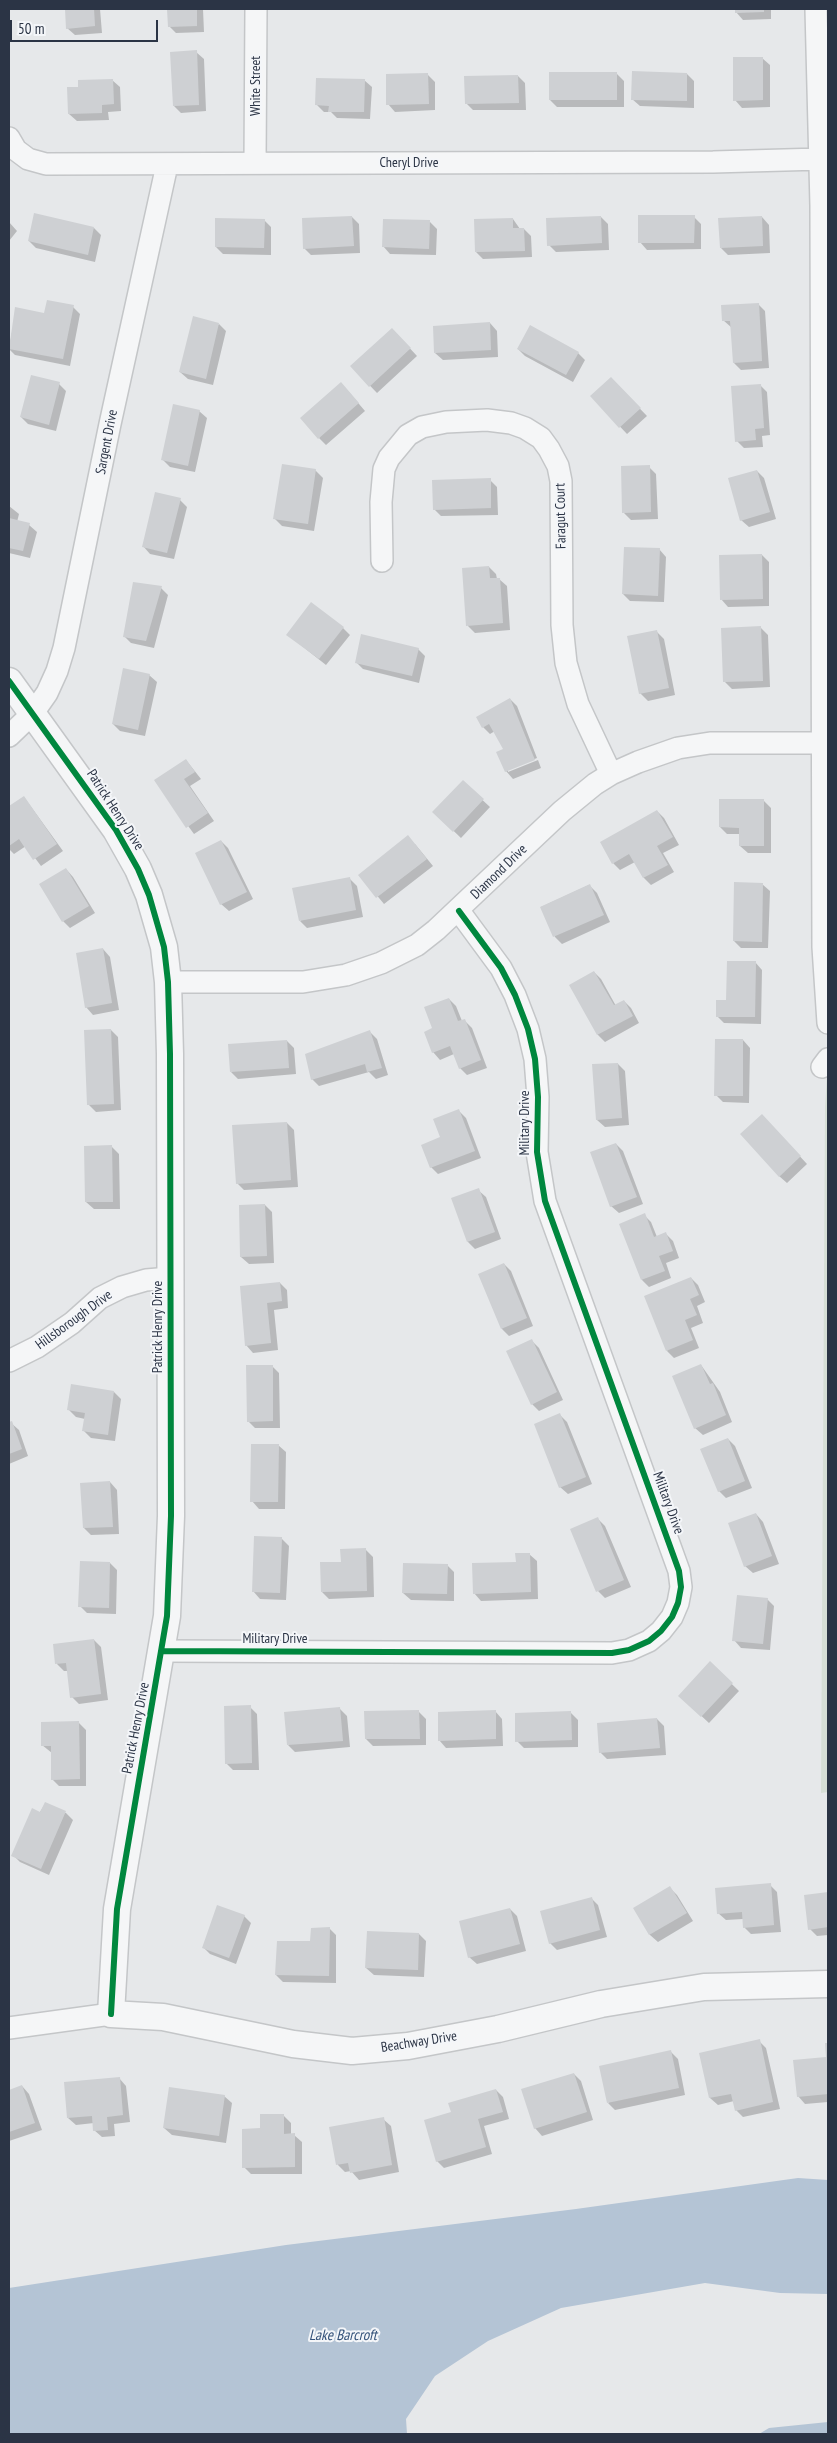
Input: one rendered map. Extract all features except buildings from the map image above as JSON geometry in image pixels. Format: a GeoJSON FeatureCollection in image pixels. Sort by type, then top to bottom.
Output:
{"type":"FeatureCollection","features":[{"type":"Feature","properties":{"kind":"street","name":"White Street"},"geometry":{"type":"LineString","coordinates":[[256,9],[256,163]]}},
{"type":"Feature","properties":{"kind":"street"},"geometry":{"type":"LineString","coordinates":[[816,9],[820,159],[823,947],[828,1023]]}},
{"type":"Feature","properties":{"kind":"street","name":"Cheryl Drive"},"geometry":{"type":"LineString","coordinates":[[9,138],[16,150],[28,159],[46,164],[713,162],[820,159]]}},
{"type":"Feature","properties":{"kind":"street","name":"Sargent Drive"},"geometry":{"type":"LineString","coordinates":[[9,736],[33,713],[47,694],[64,648],[110,424],[167,165]]}},
{"type":"Feature","properties":{"kind":"street","name":"Faragut Court"},"geometry":{"type":"LineString","coordinates":[[382,561],[381,502],[384,470],[389,458],[408,435],[422,427],[446,422],[487,420],[518,425],[541,438],[549,448],[558,466],[561,481],[562,625],[566,663],[578,704],[611,774]]}},
{"type":"Feature","properties":{"kind":"street","name":"Patrick Henry Drive"},"geometry":{"type":"LineString","coordinates":[[9,681],[116,830],[138,869],[149,895],[164,947],[168,982],[170,1054],[171,1516],[167,1616],[163,1651],[135,1797],[117,1909],[111,2014]]}},
{"type":"Feature","properties":{"kind":"street","name":"Diamond Drive"},"geometry":{"type":"LineString","coordinates":[[168,982],[303,982],[346,975],[381,963],[417,945],[459,911],[562,810],[611,774],[678,748],[710,742],[822,743]]}},
{"type":"Feature","properties":{"kind":"street","name":"Military Drive"},"geometry":{"type":"LineString","coordinates":[[163,1651],[612,1653],[629,1650],[649,1641],[662,1631],[672,1617],[678,1603],[679,1571],[545,1201],[537,1152],[538,1097],[535,1059],[528,1029],[515,995],[501,968],[459,911]]}},
{"type":"Feature","properties":{"kind":"street","name":"Hillsborough Drive"},"geometry":{"type":"LineString","coordinates":[[9,1361],[37,1347],[72,1323],[107,1294],[122,1287],[146,1280],[170,1278]]}},
{"type":"Feature","properties":{"kind":"street","name":"Beachway Drive"},"geometry":{"type":"LineString","coordinates":[[9,2028],[111,2014],[163,2017],[293,2044],[352,2051],[435,2041],[498,2029],[601,2004],[704,1987],[828,1984]]}},
{"type":"Feature","properties":{"kind":"shaded area"},"geometry":{"type":"Polygon","coordinates":[[[827,1075],[828,1792],[821,1793],[825,1108],[827,1075]]]}},
{"type":"Feature","properties":{"kind":"water","name":"Lake Barcroft"},"geometry":{"type":"Polygon","coordinates":[[[798,2178],[828,2180],[828,2294],[780,2293],[705,2283],[561,2308],[488,2341],[435,2376],[406,2419],[407,2434],[9,2433],[9,2288],[286,2245],[576,2209],[798,2178]]]}},
{"type":"Feature","properties":{"kind":"water"},"geometry":{"type":"Polygon","coordinates":[[[828,2422],[828,2434],[759,2434],[769,2428],[828,2422]]]}},
{"type":"Feature","properties":{"kind":"cycle path"},"geometry":{"type":"LineString","coordinates":[[9,681],[116,830],[138,869],[149,895],[164,947],[168,982],[170,1054],[171,1516],[167,1616],[117,1909],[111,2014]]}},
{"type":"Feature","properties":{"kind":"cycle path"},"geometry":{"type":"LineString","coordinates":[[163,1651],[612,1653],[629,1650],[649,1641],[661,1631],[672,1617],[678,1603],[681,1587],[679,1571],[545,1201],[537,1152],[538,1097],[535,1059],[528,1029],[515,995],[501,968],[459,911]]}}]}
